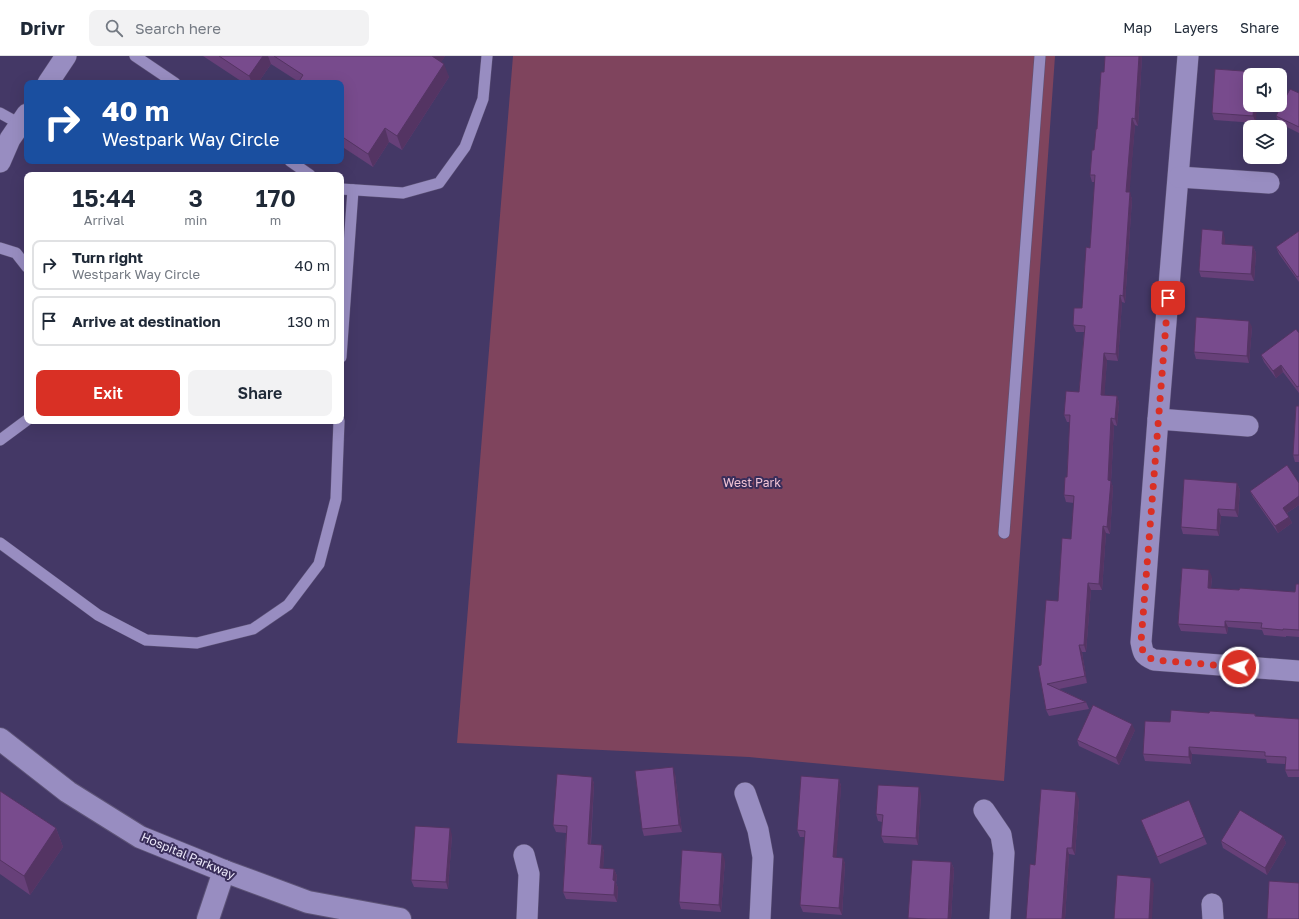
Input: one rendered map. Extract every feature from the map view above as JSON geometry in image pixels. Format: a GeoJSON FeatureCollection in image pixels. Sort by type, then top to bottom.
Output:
{"type":"FeatureCollection","features":[{"type":"Feature","properties":{"kind":"street"},"geometry":{"type":"LineString","coordinates":[[50,80],[66,56]]}},
{"type":"Feature","properties":{"kind":"street"},"geometry":{"type":"LineString","coordinates":[[1188,56],[1141,642],[1143,652],[1146,656],[1154,660],[1299,671]]}},
{"type":"Feature","properties":{"kind":"street"},"geometry":{"type":"LineString","coordinates":[[0,162],[10,139],[24,119]]}},
{"type":"Feature","properties":{"kind":"street"},"geometry":{"type":"LineString","coordinates":[[1179,178],[1269,183]]}},
{"type":"Feature","properties":{"kind":"street"},"geometry":{"type":"LineString","coordinates":[[1158,419],[1248,426]]}},
{"type":"Feature","properties":{"kind":"street","name":"Hospital Parkway"},"geometry":{"type":"LineString","coordinates":[[0,739],[68,792],[140,837],[224,871],[308,902],[400,919]]}},
{"type":"Feature","properties":{"kind":"street"},"geometry":{"type":"LineString","coordinates":[[745,793],[758,830],[763,857],[760,919]]}},
{"type":"Feature","properties":{"kind":"street"},"geometry":{"type":"LineString","coordinates":[[984,810],[1001,835],[1004,852],[1000,919]]}},
{"type":"Feature","properties":{"kind":"street"},"geometry":{"type":"LineString","coordinates":[[524,855],[529,874],[527,919]]}},
{"type":"Feature","properties":{"kind":"street"},"geometry":{"type":"LineString","coordinates":[[208,919],[224,871]]}},
{"type":"Feature","properties":{"kind":"lane"},"geometry":{"type":"LineString","coordinates":[[135,56],[171,80]]}},
{"type":"Feature","properties":{"kind":"lane"},"geometry":{"type":"LineString","coordinates":[[344,189],[403,193],[439,183],[466,147],[483,99],[487,56]]}},
{"type":"Feature","properties":{"kind":"lane"},"geometry":{"type":"LineString","coordinates":[[1004,532],[1040,56]]}},
{"type":"Feature","properties":{"kind":"lane"},"geometry":{"type":"LineString","coordinates":[[0,113],[24,119]]}},
{"type":"Feature","properties":{"kind":"lane"},"geometry":{"type":"LineString","coordinates":[[294,164],[306,172]]}},
{"type":"Feature","properties":{"kind":"lane"},"geometry":{"type":"LineString","coordinates":[[344,315],[353,190]]}},
{"type":"Feature","properties":{"kind":"lane"},"geometry":{"type":"LineString","coordinates":[[0,248],[16,253],[24,263]]}},
{"type":"Feature","properties":{"kind":"lane"},"geometry":{"type":"LineString","coordinates":[[0,440],[24,422]]}},
{"type":"Feature","properties":{"kind":"lane"},"geometry":{"type":"LineString","coordinates":[[0,543],[98,615],[146,640],[197,643],[253,629],[288,605],[320,564],[336,499],[339,424]]}},
{"type":"Feature","properties":{"kind":"green space","name":"West Park"},"geometry":{"type":"Polygon","coordinates":[[[513,56],[1055,56],[1004,781],[749,757],[457,743],[513,56]]]}},
{"type":"Feature","properties":{"kind":"building"},"geometry":{"type":"Polygon","coordinates":[[[219,56],[263,56],[249,76],[219,56]]]}},
{"type":"Feature","properties":{"kind":"building"},"geometry":{"type":"Polygon","coordinates":[[[274,56],[432,56],[444,64],[397,136],[385,128],[368,154],[344,138],[344,80],[300,80],[303,75],[274,56]]]}},
{"type":"Feature","properties":{"kind":"building"},"geometry":{"type":"Polygon","coordinates":[[[1105,56],[1139,56],[1135,119],[1132,118],[1126,192],[1130,192],[1123,296],[1120,295],[1116,354],[1104,353],[1101,395],[1117,396],[1115,419],[1111,418],[1108,480],[1111,481],[1107,527],[1103,526],[1099,584],[1088,583],[1084,645],[1079,645],[1085,676],[1047,684],[1086,702],[1046,710],[1038,666],[1041,665],[1046,600],[1058,601],[1062,538],[1071,539],[1074,496],[1064,495],[1065,477],[1067,477],[1070,415],[1064,415],[1066,391],[1079,392],[1085,326],[1073,325],[1074,308],[1082,308],[1086,247],[1090,248],[1095,175],[1090,175],[1092,150],[1094,150],[1097,129],[1101,72],[1104,72],[1105,56]]]}},
{"type":"Feature","properties":{"kind":"building"},"geometry":{"type":"Polygon","coordinates":[[[1215,69],[1243,71],[1243,112],[1253,112],[1253,116],[1212,113],[1215,69]]]}},
{"type":"Feature","properties":{"kind":"building"},"geometry":{"type":"Polygon","coordinates":[[[1290,89],[1299,93],[1299,127],[1276,116],[1278,112],[1287,112],[1287,95],[1290,89]]]}},
{"type":"Feature","properties":{"kind":"building"},"geometry":{"type":"Polygon","coordinates":[[[1202,229],[1223,231],[1222,244],[1253,246],[1251,274],[1199,271],[1202,229]]]}},
{"type":"Feature","properties":{"kind":"building"},"geometry":{"type":"Polygon","coordinates":[[[1299,231],[1299,276],[1297,277],[1276,247],[1299,231]]]}},
{"type":"Feature","properties":{"kind":"building"},"geometry":{"type":"Polygon","coordinates":[[[1196,317],[1249,321],[1247,356],[1194,352],[1196,317]]]}},
{"type":"Feature","properties":{"kind":"building"},"geometry":{"type":"Polygon","coordinates":[[[1296,329],[1299,333],[1299,386],[1297,387],[1281,365],[1273,371],[1261,355],[1296,329]]]}},
{"type":"Feature","properties":{"kind":"building"},"geometry":{"type":"Polygon","coordinates":[[[1296,406],[1299,406],[1299,455],[1293,455],[1296,406]]]}},
{"type":"Feature","properties":{"kind":"building"},"geometry":{"type":"Polygon","coordinates":[[[1287,465],[1299,483],[1299,496],[1283,508],[1289,517],[1275,526],[1250,491],[1287,465]]]}},
{"type":"Feature","properties":{"kind":"building"},"geometry":{"type":"Polygon","coordinates":[[[1184,479],[1237,483],[1235,510],[1218,509],[1217,530],[1181,527],[1184,479]]]}},
{"type":"Feature","properties":{"kind":"building"},"geometry":{"type":"Polygon","coordinates":[[[1182,568],[1209,570],[1208,588],[1239,590],[1240,588],[1295,592],[1296,584],[1299,584],[1299,630],[1261,628],[1262,623],[1225,621],[1225,627],[1178,624],[1182,568]]]}},
{"type":"Feature","properties":{"kind":"building"},"geometry":{"type":"Polygon","coordinates":[[[1093,705],[1132,724],[1116,758],[1077,740],[1093,705]]]}},
{"type":"Feature","properties":{"kind":"building"},"geometry":{"type":"Polygon","coordinates":[[[1171,710],[1255,714],[1255,716],[1299,719],[1299,770],[1285,770],[1286,757],[1265,756],[1265,752],[1189,747],[1189,757],[1143,754],[1145,721],[1170,722],[1171,710]]]}},
{"type":"Feature","properties":{"kind":"building"},"geometry":{"type":"Polygon","coordinates":[[[673,767],[679,825],[642,829],[635,771],[673,767]]]}},
{"type":"Feature","properties":{"kind":"building"},"geometry":{"type":"Polygon","coordinates":[[[557,774],[592,777],[588,844],[602,845],[600,868],[614,869],[614,895],[563,892],[567,826],[553,825],[557,774]]]}},
{"type":"Feature","properties":{"kind":"building"},"geometry":{"type":"Polygon","coordinates":[[[801,776],[839,779],[833,857],[843,858],[839,908],[800,905],[805,831],[797,830],[801,776]]]}},
{"type":"Feature","properties":{"kind":"building"},"geometry":{"type":"Polygon","coordinates":[[[878,785],[919,787],[916,838],[881,836],[883,815],[876,814],[878,785]]]}},
{"type":"Feature","properties":{"kind":"building"},"geometry":{"type":"Polygon","coordinates":[[[1041,789],[1076,792],[1072,848],[1067,848],[1062,919],[1026,919],[1030,864],[1035,865],[1041,789]]]}},
{"type":"Feature","properties":{"kind":"building"},"geometry":{"type":"Polygon","coordinates":[[[0,791],[56,828],[24,876],[0,860],[0,791]]]}},
{"type":"Feature","properties":{"kind":"building"},"geometry":{"type":"Polygon","coordinates":[[[1189,800],[1204,837],[1157,857],[1141,820],[1189,800]]]}},
{"type":"Feature","properties":{"kind":"building"},"geometry":{"type":"Polygon","coordinates":[[[1240,810],[1283,836],[1265,868],[1221,841],[1240,810]]]}},
{"type":"Feature","properties":{"kind":"building"},"geometry":{"type":"Polygon","coordinates":[[[415,826],[450,828],[446,882],[411,880],[415,826]]]}},
{"type":"Feature","properties":{"kind":"building"},"geometry":{"type":"Polygon","coordinates":[[[682,850],[722,853],[719,905],[679,902],[682,850]]]}},
{"type":"Feature","properties":{"kind":"building"},"geometry":{"type":"Polygon","coordinates":[[[912,860],[951,862],[948,919],[908,918],[912,860]]]}},
{"type":"Feature","properties":{"kind":"building"},"geometry":{"type":"Polygon","coordinates":[[[1117,875],[1151,878],[1149,919],[1114,919],[1117,875]]]}},
{"type":"Feature","properties":{"kind":"building"},"geometry":{"type":"Polygon","coordinates":[[[1269,881],[1299,883],[1299,919],[1267,919],[1269,881]]]}},
{"type":"Feature","properties":{"kind":"route"},"geometry":{"type":"LineString","coordinates":[[1168,298],[1141,642],[1143,652],[1146,656],[1154,660],[1239,667]]}}]}
